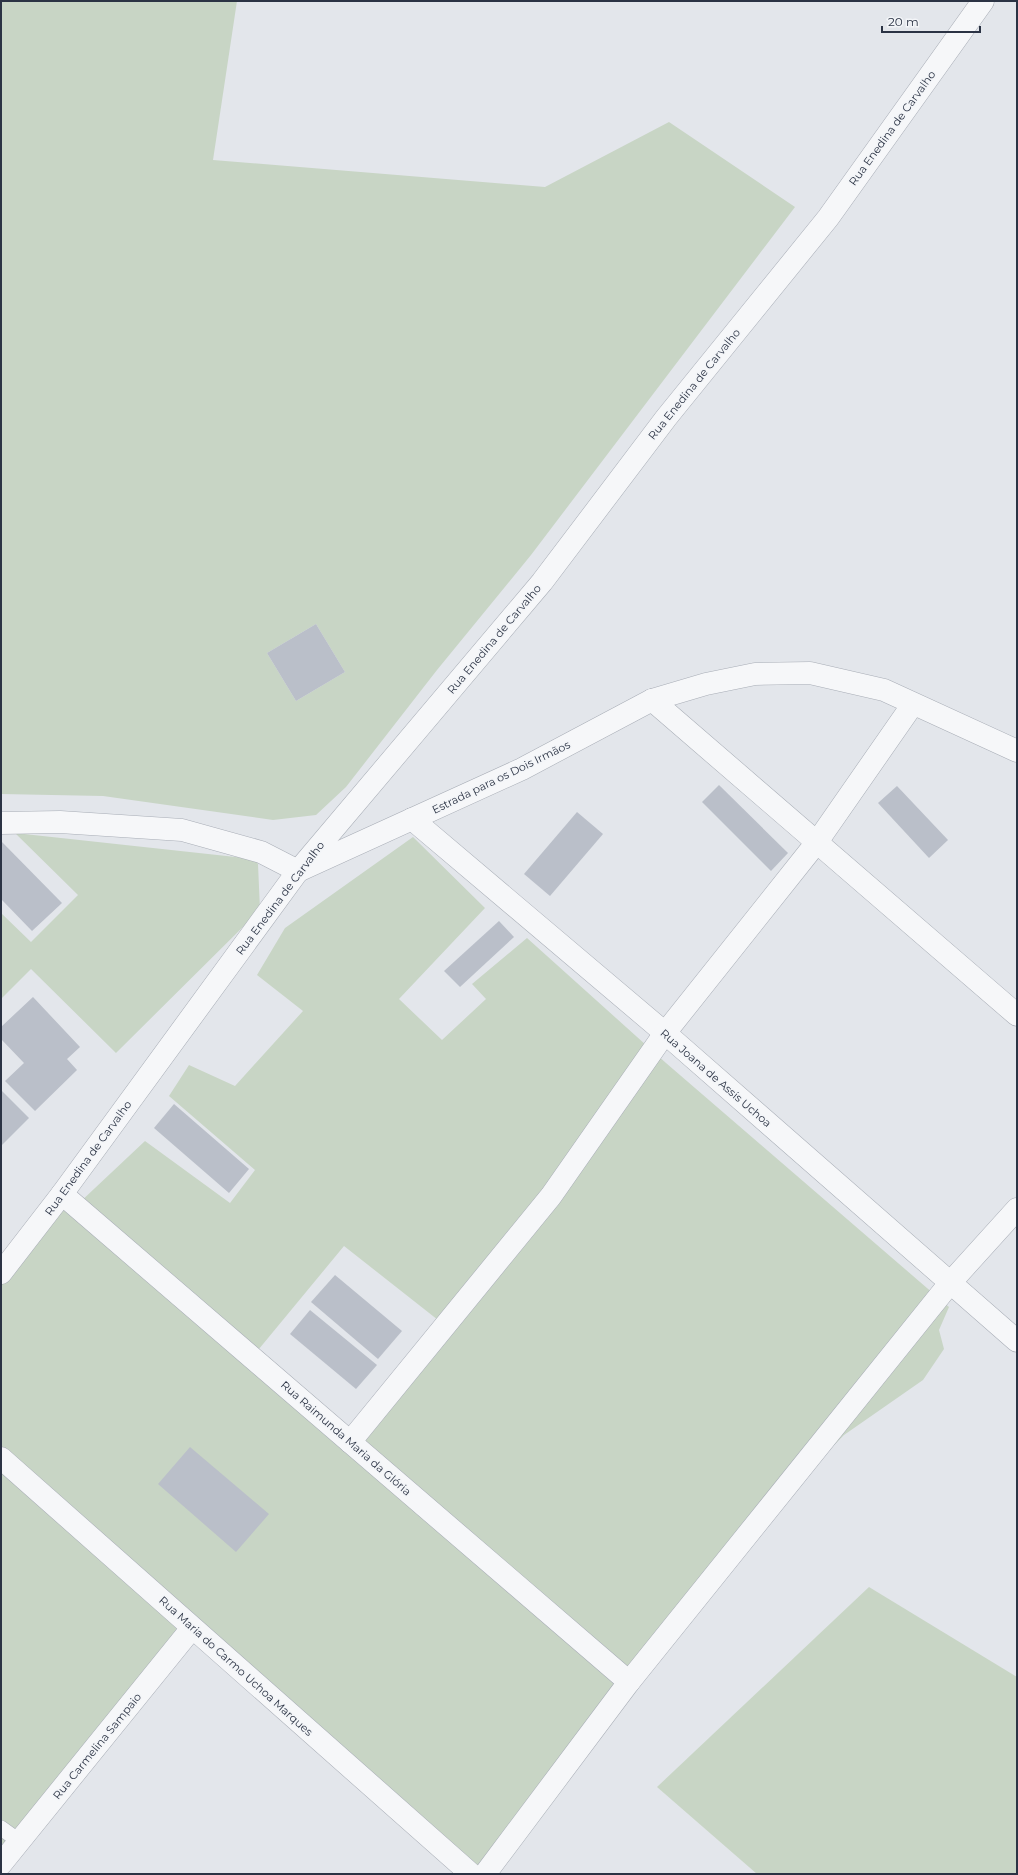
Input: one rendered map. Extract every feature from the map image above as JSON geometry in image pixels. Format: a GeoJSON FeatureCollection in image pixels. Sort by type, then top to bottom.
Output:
{"type":"FeatureCollection","features":[{"type":"Feature","properties":{"kind":"street","name":"Rua Enedina de Carvalho"},"geometry":{"type":"LineString","coordinates":[[1,1273],[62,1194],[298,871],[542,582],[666,418],[828,218],[983,1]]}},
{"type":"Feature","properties":{"kind":"street","name":"Estrada para os Dois Irmãos"},"geometry":{"type":"LineString","coordinates":[[298,871],[522,769],[652,700],[706,684],[755,674],[810,673],[884,690],[1017,751]]}},
{"type":"Feature","properties":{"kind":"street"},"geometry":{"type":"LineString","coordinates":[[652,700],[1017,1015]]}},
{"type":"Feature","properties":{"kind":"street"},"geometry":{"type":"LineString","coordinates":[[350,1442],[551,1196],[665,1033],[817,842],[913,704]]}},
{"type":"Feature","properties":{"kind":"street","name":"Rua Joana de Assis Uchoa"},"geometry":{"type":"LineString","coordinates":[[412,819],[665,1033],[1017,1340]]}},
{"type":"Feature","properties":{"kind":"street"},"geometry":{"type":"LineString","coordinates":[[1,823],[60,822],[182,830],[261,852],[298,871]]}},
{"type":"Feature","properties":{"kind":"street","name":"Rua Raimunda Maria da Glória"},"geometry":{"type":"LineString","coordinates":[[62,1194],[629,1682]]}},
{"type":"Feature","properties":{"kind":"street"},"geometry":{"type":"LineString","coordinates":[[485,1874],[629,1682],[950,1283],[1017,1209]]}},
{"type":"Feature","properties":{"kind":"street","name":"Rua Maria do Carmo Uchoa Marques"},"geometry":{"type":"LineString","coordinates":[[1,1458],[471,1874]]}},
{"type":"Feature","properties":{"kind":"street","name":"Rua Carmelina Sampaio"},"geometry":{"type":"LineString","coordinates":[[1,1864],[192,1628]]}},
{"type":"Feature","properties":{"kind":"lane"},"geometry":{"type":"LineString","coordinates":[[1,1828],[19,1841]]}},
{"type":"Feature","properties":{"kind":"green space"},"geometry":{"type":"Polygon","coordinates":[[[1,1],[237,1],[213,160],[545,187],[669,122],[795,207],[531,555],[437,670],[346,787],[316,815],[273,820],[103,796],[1,794],[1,1]],[[316,624],[267,653],[296,701],[345,672],[316,624]]]}},
{"type":"Feature","properties":{"kind":"green space"},"geometry":{"type":"Polygon","coordinates":[[[15,833],[254,859],[258,864],[260,910],[116,1053],[31,969],[1,999],[1,913],[31,942],[78,895],[15,833]]]}},
{"type":"Feature","properties":{"kind":"green space"},"geometry":{"type":"Polygon","coordinates":[[[413,837],[485,908],[399,999],[442,1040],[486,999],[472,984],[527,938],[666,1063],[949,1307],[939,1330],[944,1349],[923,1380],[844,1435],[746,1535],[716,1573],[700,1599],[626,1680],[629,1682],[485,1874],[471,1874],[192,1628],[1,1864],[1,1273],[62,1194],[462,1548],[623,1677],[349,1427],[438,1320],[344,1246],[254,1355],[78,1204],[145,1141],[230,1203],[255,1170],[169,1096],[189,1065],[235,1086],[303,1011],[257,975],[285,928],[413,837]]]}},
{"type":"Feature","properties":{"kind":"green space"},"geometry":{"type":"Polygon","coordinates":[[[869,1587],[1017,1677],[1017,1874],[757,1874],[657,1787],[869,1587]]]}},
{"type":"Feature","properties":{"kind":"building"},"geometry":{"type":"Polygon","coordinates":[[[316,624],[345,672],[296,701],[267,653],[316,624]]]}},
{"type":"Feature","properties":{"kind":"building"},"geometry":{"type":"Polygon","coordinates":[[[719,785],[788,853],[771,871],[702,802],[719,785]]]}},
{"type":"Feature","properties":{"kind":"building"},"geometry":{"type":"Polygon","coordinates":[[[897,786],[948,840],[929,858],[878,803],[897,786]]]}},
{"type":"Feature","properties":{"kind":"building"},"geometry":{"type":"Polygon","coordinates":[[[577,812],[603,834],[550,896],[524,874],[577,812]]]}},
{"type":"Feature","properties":{"kind":"building"},"geometry":{"type":"Polygon","coordinates":[[[1,841],[62,903],[32,931],[1,899],[1,841]]]}},
{"type":"Feature","properties":{"kind":"building"},"geometry":{"type":"Polygon","coordinates":[[[499,921],[514,937],[460,987],[444,971],[499,921]]]}},
{"type":"Feature","properties":{"kind":"building"},"geometry":{"type":"Polygon","coordinates":[[[33,997],[80,1047],[67,1059],[77,1070],[35,1111],[5,1081],[24,1063],[1,1039],[1,1027],[33,997]]]}},
{"type":"Feature","properties":{"kind":"building"},"geometry":{"type":"Polygon","coordinates":[[[1,1090],[29,1118],[1,1146],[1,1090]]]}},
{"type":"Feature","properties":{"kind":"building"},"geometry":{"type":"Polygon","coordinates":[[[174,1104],[249,1169],[229,1193],[154,1128],[174,1104]]]}},
{"type":"Feature","properties":{"kind":"building"},"geometry":{"type":"Polygon","coordinates":[[[335,1275],[402,1331],[378,1359],[311,1302],[335,1275]]]}},
{"type":"Feature","properties":{"kind":"building"},"geometry":{"type":"Polygon","coordinates":[[[310,1310],[377,1365],[356,1389],[290,1334],[310,1310]]]}},
{"type":"Feature","properties":{"kind":"building"},"geometry":{"type":"Polygon","coordinates":[[[190,1447],[269,1514],[236,1552],[158,1484],[190,1447]]]}}]}
